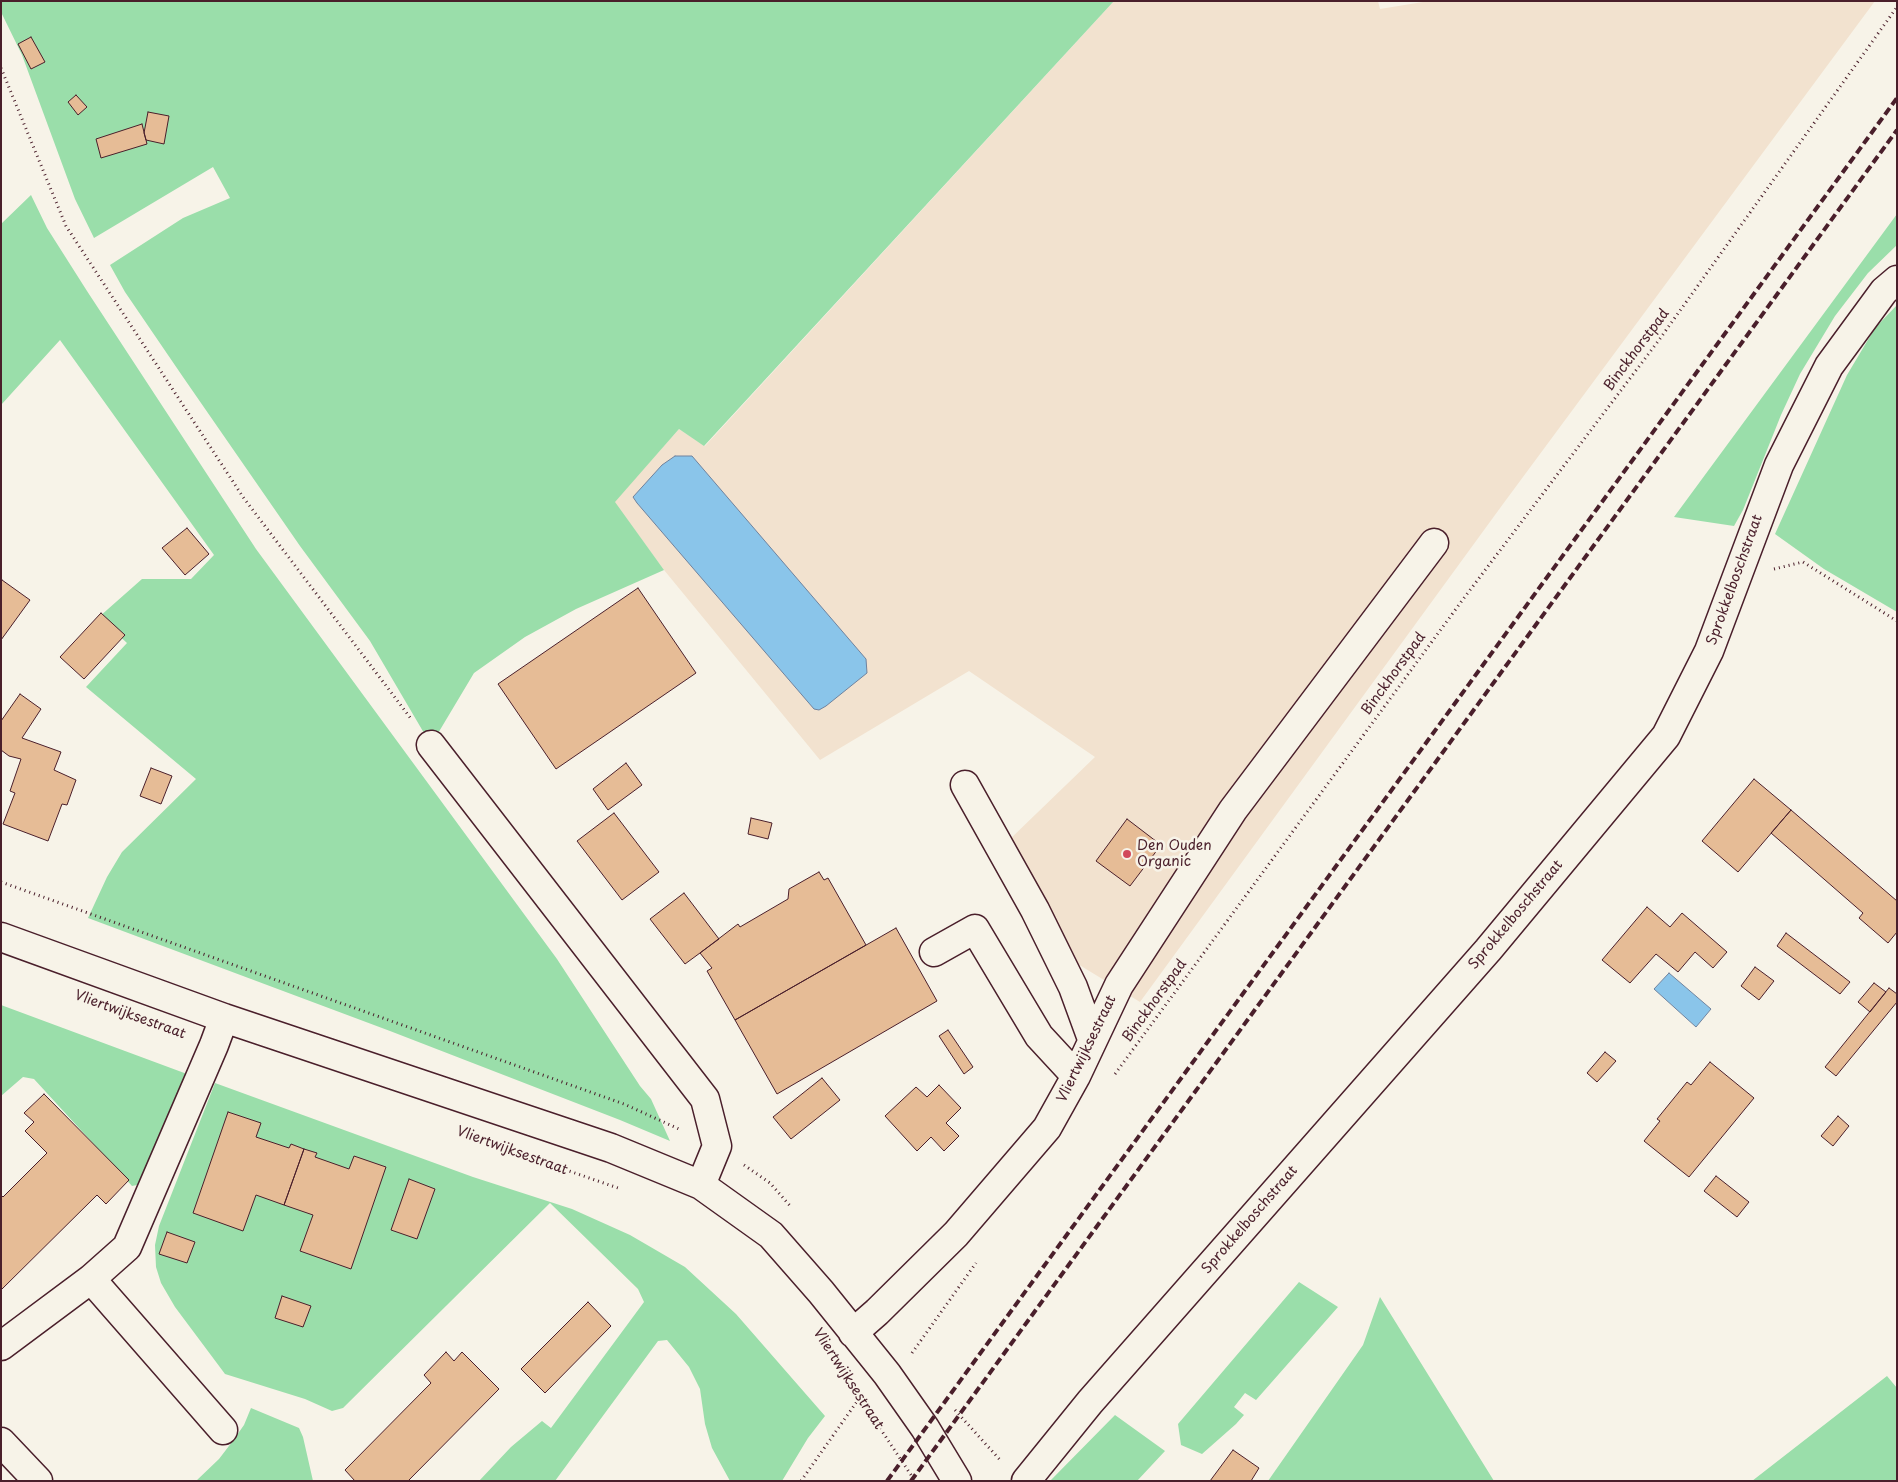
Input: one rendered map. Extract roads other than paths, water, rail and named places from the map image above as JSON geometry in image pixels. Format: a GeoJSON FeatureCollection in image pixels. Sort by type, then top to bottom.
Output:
{"type":"FeatureCollection","features":[{"type":"Feature","properties":{"kind":"street","name":"Sprokkelboschstraat"},"geometry":{"type":"LineString","coordinates":[[1026,1481],[1090,1402],[1488,950],[1666,736],[1709,651],[1779,465],[1829,366],[1884,291],[1897,280]]}},
{"type":"Feature","properties":{"kind":"street","name":"Vliertwijksestraat"},"geometry":{"type":"LineString","coordinates":[[853,1333],[956,1234],[1047,1128],[1076,1076],[1119,985],[1233,810],[1434,543]]}},
{"type":"Feature","properties":{"kind":"street"},"geometry":{"type":"LineString","coordinates":[[431,745],[705,1100],[717,1146],[701,1185]]}},
{"type":"Feature","properties":{"kind":"street"},"geometry":{"type":"LineString","coordinates":[[965,785],[1035,910],[1072,987],[1092,1040]]}},
{"type":"Feature","properties":{"kind":"street"},"geometry":{"type":"LineString","coordinates":[[934,952],[975,929],[1039,1036],[1076,1076]]}},
{"type":"Feature","properties":{"kind":"street","name":"Vliertwijksestraat"},"geometry":{"type":"LineString","coordinates":[[1,937],[224,1018],[611,1148],[701,1185],[771,1235],[821,1292],[887,1374],[920,1420],[957,1481]]}},
{"type":"Feature","properties":{"kind":"street"},"geometry":{"type":"LineString","coordinates":[[1,1346],[91,1279],[127,1246],[224,1018]]}},
{"type":"Feature","properties":{"kind":"street"},"geometry":{"type":"LineString","coordinates":[[91,1279],[223,1430]]}},
{"type":"Feature","properties":{"kind":"street"},"geometry":{"type":"LineString","coordinates":[[1,1442],[38,1481]]}},
{"type":"Feature","properties":{"kind":"water"},"geometry":{"type":"Polygon","coordinates":[[[675,456],[692,456],[866,659],[867,673],[826,706],[819,710],[814,709],[633,497],[662,465],[675,456]]]}},
{"type":"Feature","properties":{"kind":"water"},"geometry":{"type":"Polygon","coordinates":[[[1669,973],[1711,1009],[1696,1027],[1654,989],[1669,973]]]}},
{"type":"Feature","properties":{"kind":"railway"},"geometry":{"type":"LineString","coordinates":[[887,1481],[1897,98]]}},
{"type":"Feature","properties":{"kind":"railway"},"geometry":{"type":"LineString","coordinates":[[911,1481],[1897,130]]}},
{"type":"Feature","properties":{"kind":"place","name":"Den Ouden Organic"},"geometry":{"type":"Point","coordinates":[1127,854]}}]}
